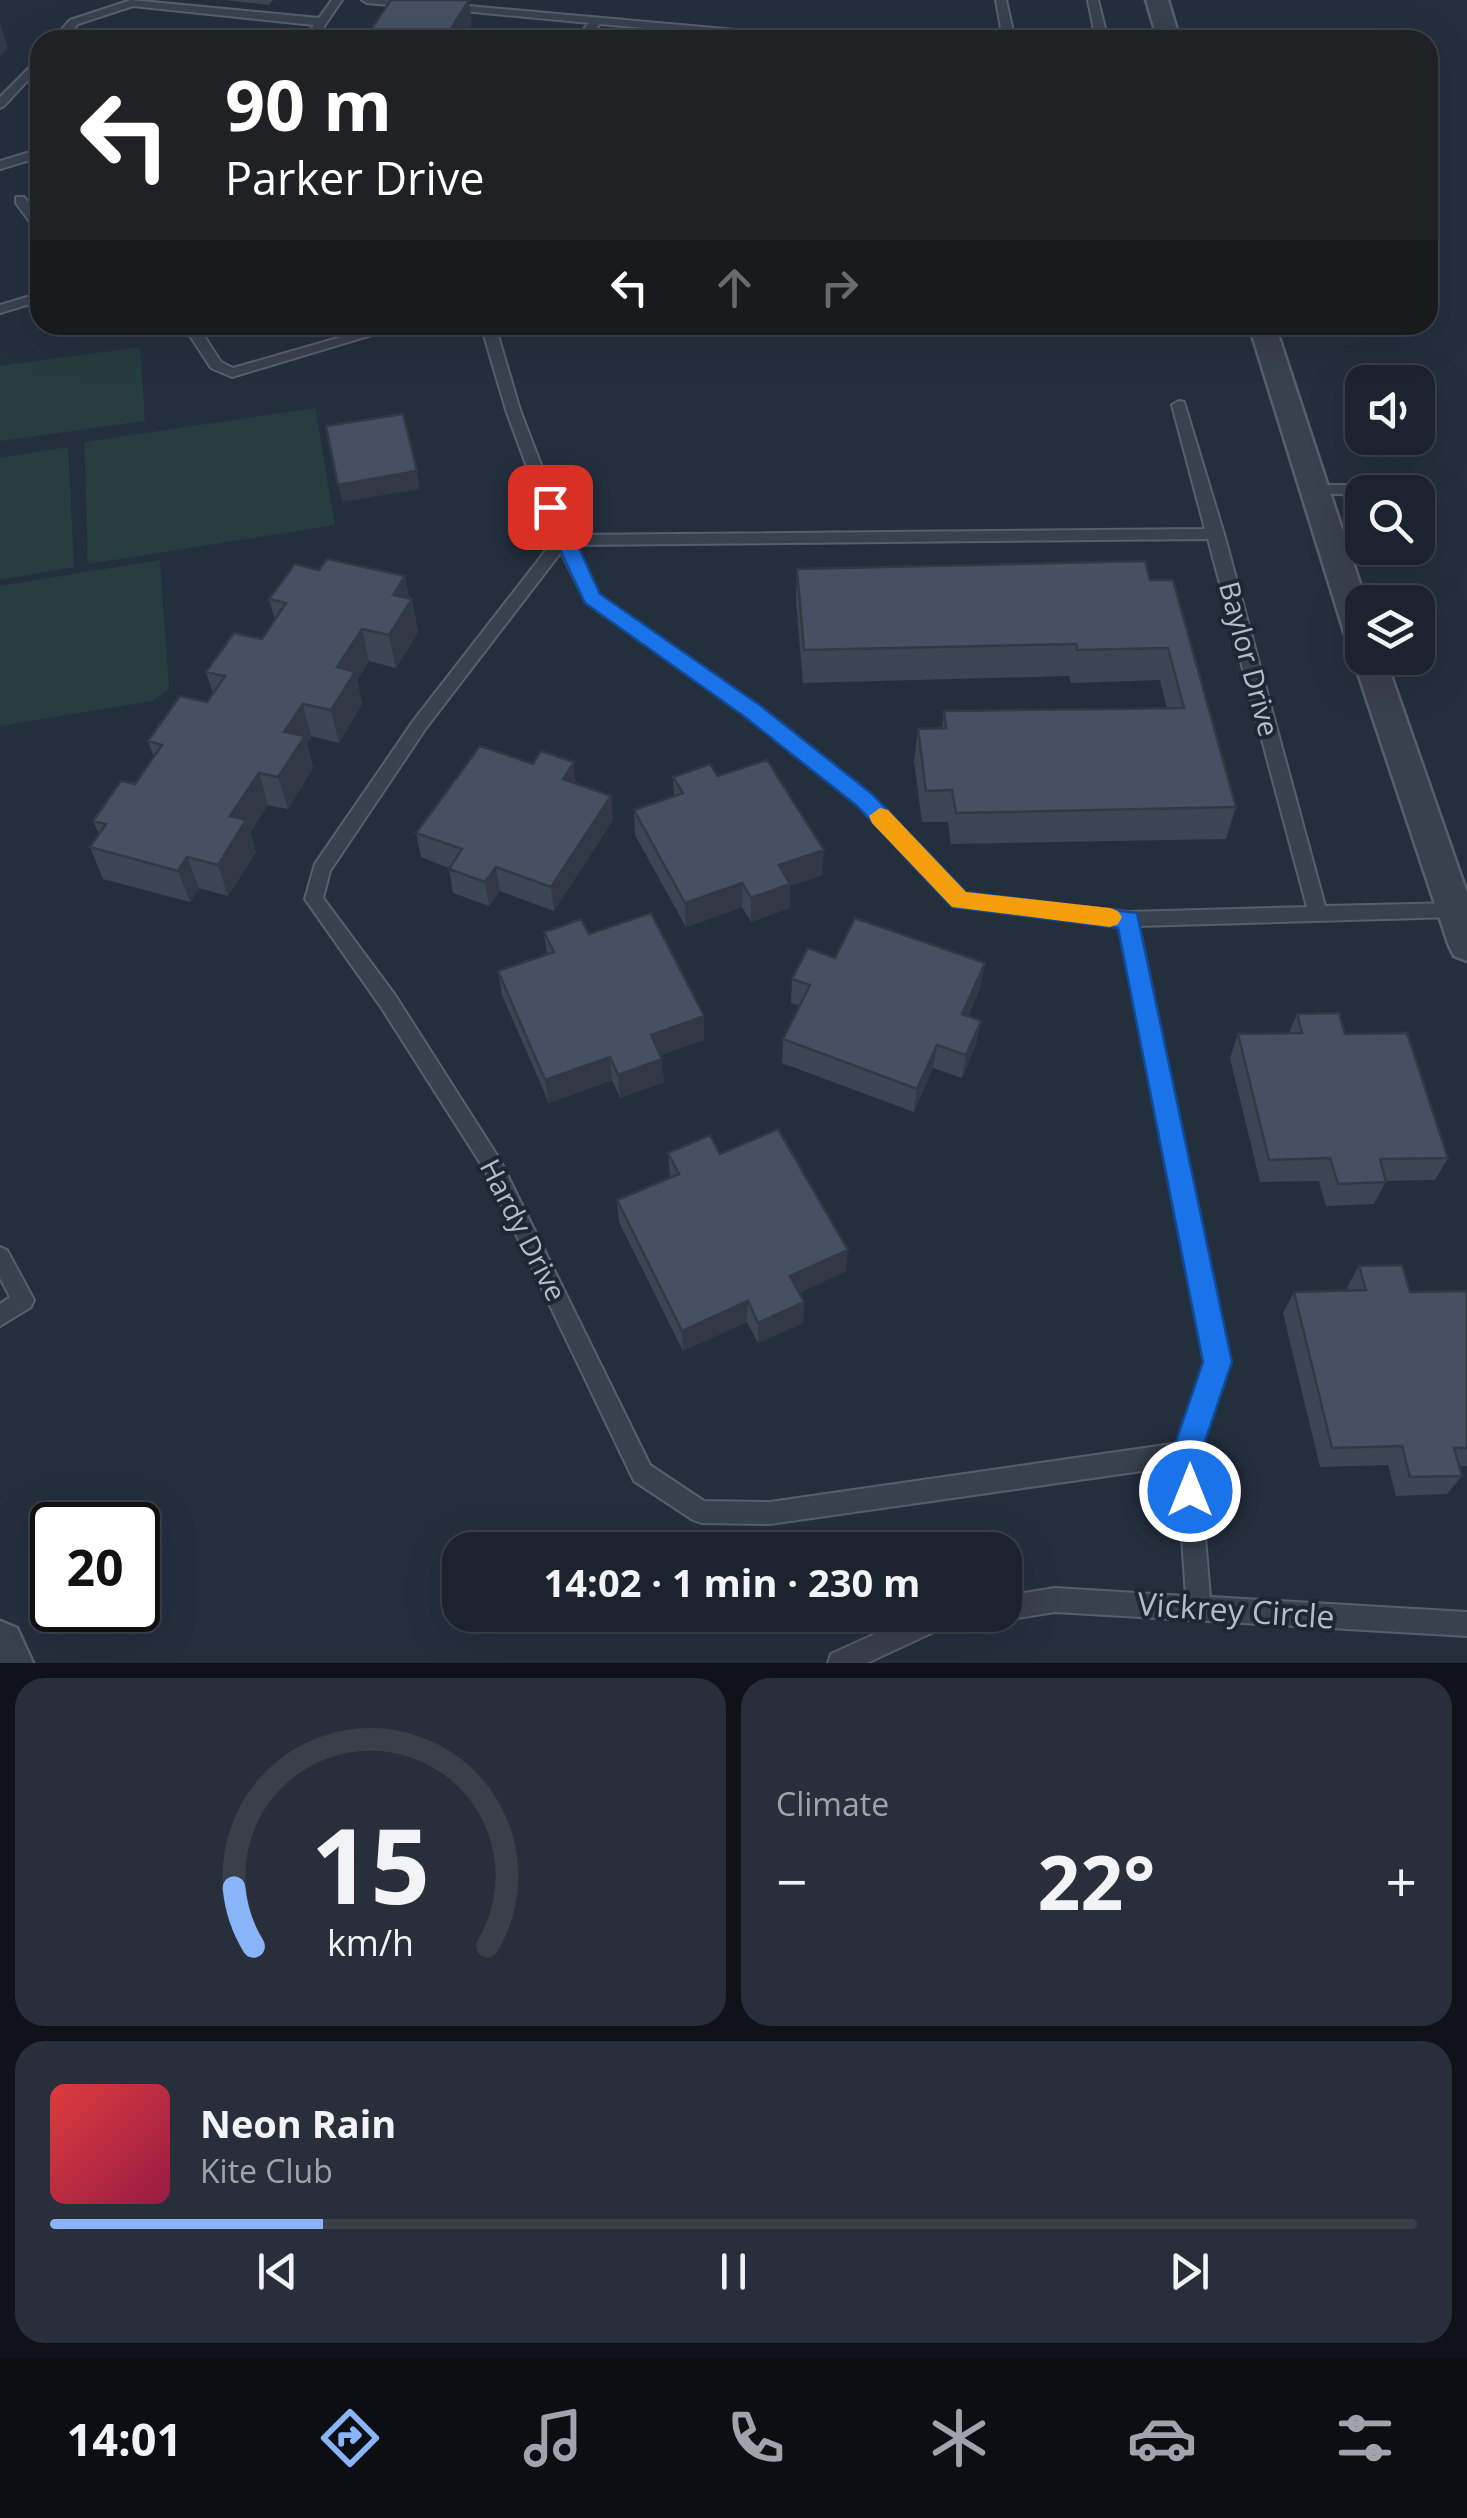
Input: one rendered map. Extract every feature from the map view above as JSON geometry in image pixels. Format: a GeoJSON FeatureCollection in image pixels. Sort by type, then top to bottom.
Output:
{"type":"FeatureCollection","features":[{"type":"Feature","properties":{"kind":"street"},"geometry":{"type":"LineString","coordinates":[[1156,0],[1166,30]]}},
{"type":"Feature","properties":{"kind":"street"},"geometry":{"type":"LineString","coordinates":[[1265,335],[1345,585]]}},
{"type":"Feature","properties":{"kind":"street"},"geometry":{"type":"LineString","coordinates":[[1375,675],[1467,946]]}},
{"type":"Feature","properties":{"kind":"street"},"geometry":{"type":"LineString","coordinates":[[0,1645],[9,1663]]}},
{"type":"Feature","properties":{"kind":"lane"},"geometry":{"type":"LineString","coordinates":[[317,30],[337,0]]}},
{"type":"Feature","properties":{"kind":"lane"},"geometry":{"type":"LineString","coordinates":[[367,0],[706,30]]}},
{"type":"Feature","properties":{"kind":"lane"},"geometry":{"type":"LineString","coordinates":[[1001,0],[1007,30]]}},
{"type":"Feature","properties":{"kind":"lane"},"geometry":{"type":"LineString","coordinates":[[1092,0],[1100,30]]}},
{"type":"Feature","properties":{"kind":"lane"},"geometry":{"type":"LineString","coordinates":[[67,30],[74,22],[132,3],[322,22]]}},
{"type":"Feature","properties":{"kind":"lane"},"geometry":{"type":"LineString","coordinates":[[589,30],[598,20]]}},
{"type":"Feature","properties":{"kind":"lane"},"geometry":{"type":"LineString","coordinates":[[0,104],[30,71]]}},
{"type":"Feature","properties":{"kind":"lane"},"geometry":{"type":"LineString","coordinates":[[0,165],[30,156]]}},
{"type":"Feature","properties":{"kind":"lane"},"geometry":{"type":"LineString","coordinates":[[20,200],[30,214]]}},
{"type":"Feature","properties":{"kind":"lane"},"geometry":{"type":"LineString","coordinates":[[0,309],[30,300]]}},
{"type":"Feature","properties":{"kind":"lane"},"geometry":{"type":"LineString","coordinates":[[196,335],[216,365],[232,373],[363,335]]}},
{"type":"Feature","properties":{"kind":"lane"},"geometry":{"type":"LineString","coordinates":[[491,335],[513,410],[562,540],[592,598],[753,712],[864,800],[960,901],[1128,919],[1456,910]]}},
{"type":"Feature","properties":{"kind":"lane","name":"Baylor Drive"},"geometry":{"type":"LineString","coordinates":[[1179,404],[1318,914]]}},
{"type":"Feature","properties":{"kind":"lane"},"geometry":{"type":"LineString","coordinates":[[1315,490],[1345,490]]}},
{"type":"Feature","properties":{"kind":"lane"},"geometry":{"type":"LineString","coordinates":[[562,540],[1216,534]]}},
{"type":"Feature","properties":{"kind":"lane","name":"Hardy Drive"},"geometry":{"type":"LineString","coordinates":[[562,540],[420,724],[321,869],[314,900],[388,1000],[493,1166],[642,1473],[701,1512],[770,1513],[1186,1453]]}},
{"type":"Feature","properties":{"kind":"lane"},"geometry":{"type":"LineString","coordinates":[[1128,919],[1218,1362],[1186,1453],[1199,1606]]}},
{"type":"Feature","properties":{"kind":"lane"},"geometry":{"type":"LineString","coordinates":[[0,1257],[22,1300],[0,1316]]}},
{"type":"Feature","properties":{"kind":"lane","name":"Vickrey Circle"},"geometry":{"type":"LineString","coordinates":[[1022,1605],[1055,1600],[1199,1606],[1408,1624],[1467,1624]]}},
{"type":"Feature","properties":{"kind":"lane"},"geometry":{"type":"LineString","coordinates":[[840,1663],[908,1632]]}},
{"type":"Feature","properties":{"kind":"green space"},"geometry":{"type":"Polygon","coordinates":[[[140,347],[145,421],[0,441],[0,366],[140,347]]]}},
{"type":"Feature","properties":{"kind":"green space"},"geometry":{"type":"Polygon","coordinates":[[[315,408],[335,525],[88,564],[84,442],[315,408]]]}},
{"type":"Feature","properties":{"kind":"green space"},"geometry":{"type":"Polygon","coordinates":[[[68,447],[74,567],[0,580],[0,458],[68,447]]]}},
{"type":"Feature","properties":{"kind":"green space"},"geometry":{"type":"Polygon","coordinates":[[[160,560],[169,689],[153,701],[0,726],[0,586],[160,560]]]}},
{"type":"Feature","properties":{"kind":"building"},"geometry":{"type":"Polygon","coordinates":[[[391,0],[469,0],[450,30],[371,30],[391,0]]]}},
{"type":"Feature","properties":{"kind":"building"},"geometry":{"type":"Polygon","coordinates":[[[403,414],[417,471],[338,485],[326,426],[403,414]]]}},
{"type":"Feature","properties":{"kind":"building"},"geometry":{"type":"Polygon","coordinates":[[[327,559],[405,576],[393,595],[412,599],[389,635],[362,629],[337,667],[355,672],[331,710],[303,704],[284,732],[305,736],[278,777],[259,773],[230,816],[246,820],[218,865],[187,857],[178,871],[90,847],[106,824],[93,821],[121,781],[135,784],[162,745],[148,741],[180,696],[207,702],[225,676],[206,672],[234,633],[262,639],[286,603],[269,599],[295,564],[319,570],[327,559]]]}},
{"type":"Feature","properties":{"kind":"building"},"geometry":{"type":"Polygon","coordinates":[[[1145,561],[1150,580],[1173,580],[1236,807],[956,813],[952,790],[926,791],[918,729],[946,728],[944,711],[1184,708],[1168,648],[1077,650],[1076,644],[804,650],[797,569],[1145,561]]]}},
{"type":"Feature","properties":{"kind":"building"},"geometry":{"type":"Polygon","coordinates":[[[480,746],[533,764],[541,751],[574,762],[563,779],[611,796],[551,887],[496,867],[485,882],[449,869],[462,849],[416,833],[480,746]]]}},
{"type":"Feature","properties":{"kind":"building"},"geometry":{"type":"Polygon","coordinates":[[[767,760],[824,850],[779,865],[790,884],[751,898],[742,883],[685,903],[634,810],[683,793],[673,777],[710,764],[718,776],[767,760]]]}},
{"type":"Feature","properties":{"kind":"building"},"geometry":{"type":"Polygon","coordinates":[[[651,913],[704,1016],[651,1035],[662,1059],[618,1075],[610,1057],[545,1080],[498,971],[554,952],[544,932],[581,919],[589,934],[651,913]]]}},
{"type":"Feature","properties":{"kind":"building"},"geometry":{"type":"Polygon","coordinates":[[[855,918],[985,963],[962,1014],[981,1021],[966,1055],[937,1045],[917,1089],[783,1039],[810,985],[792,979],[808,948],[835,958],[855,918]]]}},
{"type":"Feature","properties":{"kind":"building"},"geometry":{"type":"Polygon","coordinates":[[[1339,1013],[1345,1034],[1407,1033],[1448,1158],[1380,1159],[1386,1182],[1338,1184],[1330,1158],[1269,1160],[1238,1034],[1302,1033],[1297,1014],[1339,1013]]]}},
{"type":"Feature","properties":{"kind":"building"},"geometry":{"type":"Polygon","coordinates":[[[778,1129],[848,1250],[790,1276],[804,1302],[758,1323],[748,1301],[682,1331],[617,1200],[679,1174],[668,1153],[710,1135],[720,1154],[778,1129]]]}},
{"type":"Feature","properties":{"kind":"building"},"geometry":{"type":"Polygon","coordinates":[[[1402,1265],[1410,1292],[1467,1291],[1467,1448],[1454,1448],[1462,1476],[1410,1477],[1402,1446],[1332,1448],[1294,1292],[1366,1290],[1359,1266],[1402,1265]]]}},
{"type":"Feature","properties":{"kind":"slow traffic"},"geometry":{"type":"LineString","coordinates":[[880,816],[960,901],[1110,917]]}},
{"type":"Feature","properties":{"kind":"route"},"geometry":{"type":"LineString","coordinates":[[550,507],[592,598],[753,712],[864,800],[960,901],[1128,919],[1218,1362],[1186,1453],[1190,1491]]}}]}
